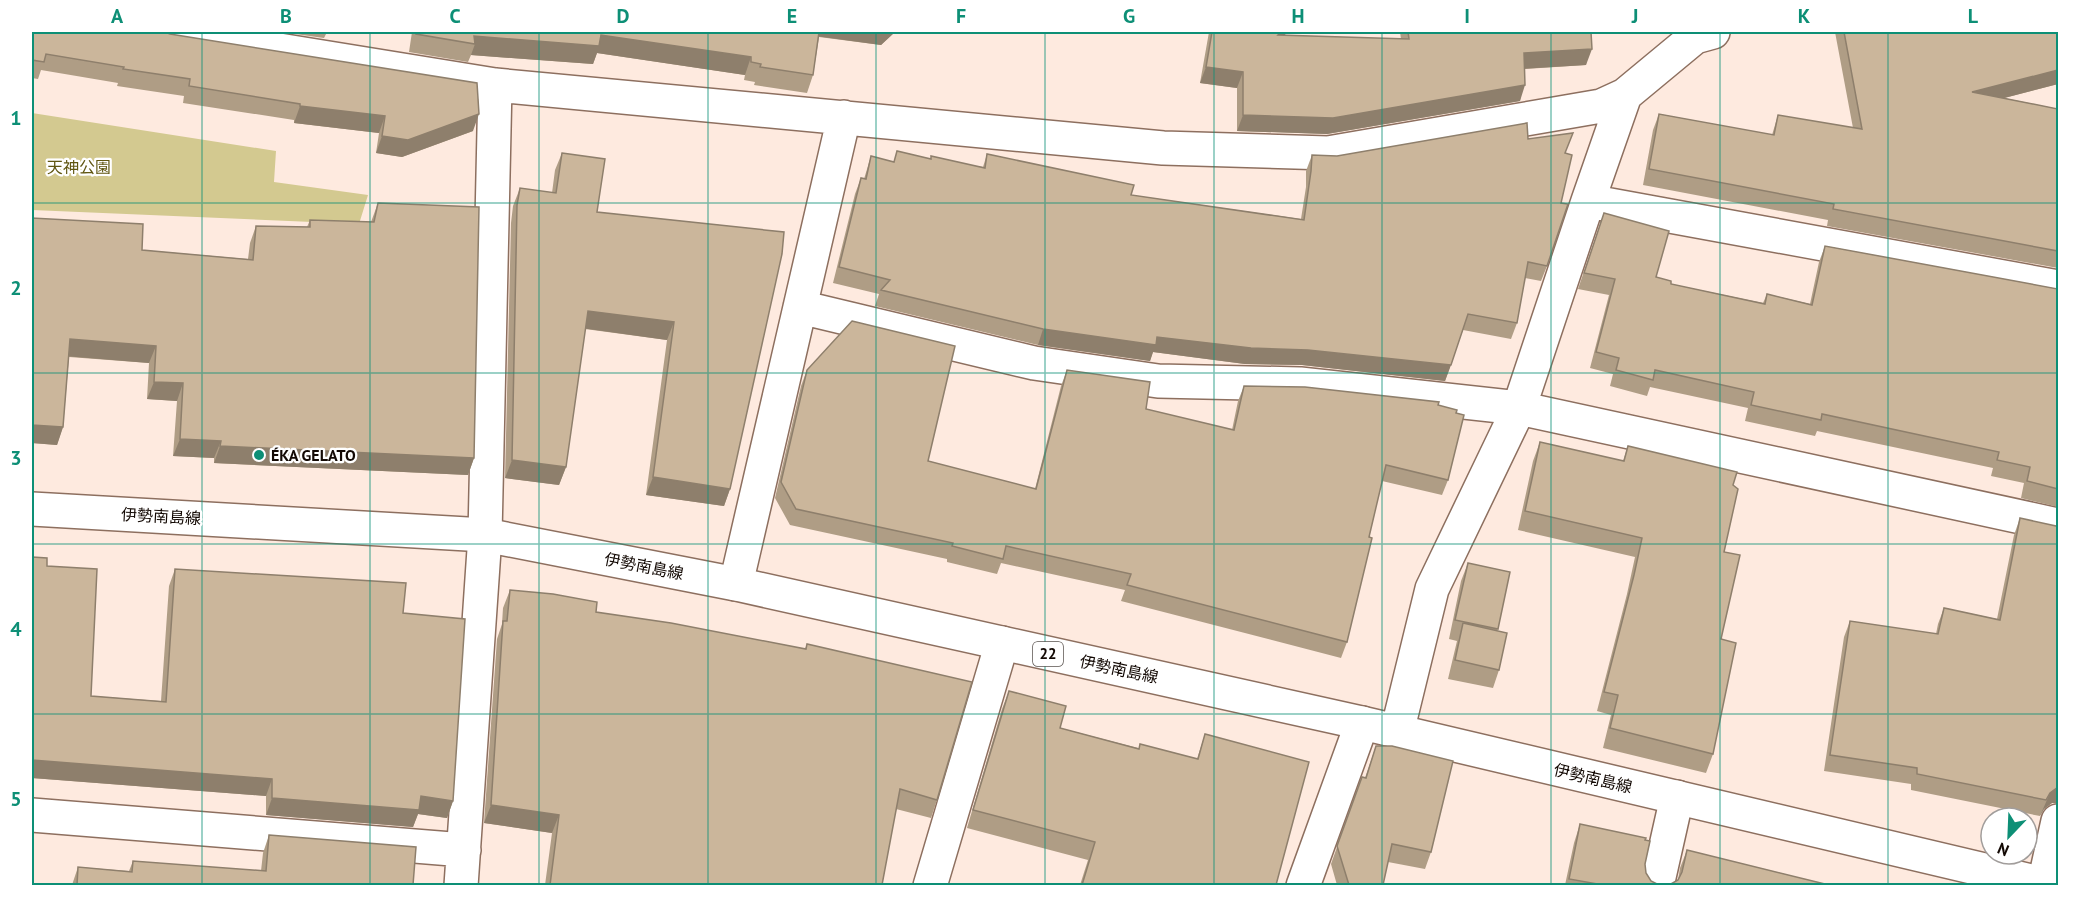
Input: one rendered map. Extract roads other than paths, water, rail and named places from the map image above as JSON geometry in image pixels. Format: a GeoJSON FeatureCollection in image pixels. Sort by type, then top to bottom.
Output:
{"type":"FeatureCollection","features":[{"type":"Feature","properties":{"kind":"street"},"geometry":{"type":"LineString","coordinates":[[167,32],[495,84],[1163,148],[1328,153],[1601,106],[1625,95],[1695,36],[1713,32]]}},
{"type":"Feature","properties":{"kind":"street"},"geometry":{"type":"LineString","coordinates":[[461,885],[485,535],[495,84]]}},
{"type":"Feature","properties":{"kind":"street"},"geometry":{"type":"LineString","coordinates":[[1397,732],[1432,589],[1519,408],[1625,95]]}},
{"type":"Feature","properties":{"kind":"street"},"geometry":{"type":"LineString","coordinates":[[736,584],[844,117]]}},
{"type":"Feature","properties":{"kind":"street"},"geometry":{"type":"LineString","coordinates":[[1588,201],[2058,287]]}},
{"type":"Feature","properties":{"kind":"street"},"geometry":{"type":"LineString","coordinates":[[800,307],[1034,363],[1158,381],[1300,384],[1519,408],[2058,525]]}},
{"type":"Feature","properties":{"kind":"street","name":"伊勢南島線"},"geometry":{"type":"LineString","coordinates":[[32,509],[485,535],[736,584],[1362,723],[2048,885]]}},
{"type":"Feature","properties":{"kind":"street"},"geometry":{"type":"LineString","coordinates":[[930,885],[1002,644]]}},
{"type":"Feature","properties":{"kind":"street"},"geometry":{"type":"LineString","coordinates":[[1303,885],[1362,723]]}},
{"type":"Feature","properties":{"kind":"street"},"geometry":{"type":"LineString","coordinates":[[1657,885],[1677,797]]}},
{"type":"Feature","properties":{"kind":"street"},"geometry":{"type":"LineString","coordinates":[[32,815],[464,850]]}},
{"type":"Feature","properties":{"kind":"street"},"geometry":{"type":"LineString","coordinates":[[2048,885],[2058,821]]}},
{"type":"Feature","properties":{"kind":"place","name":"ÉKA GELATO"},"geometry":{"type":"Point","coordinates":[259,455]}},
{"type":"Feature","properties":{"kind":"park label","name":"天神公園"},"geometry":{"type":"Point","coordinates":[79,167]}}]}
